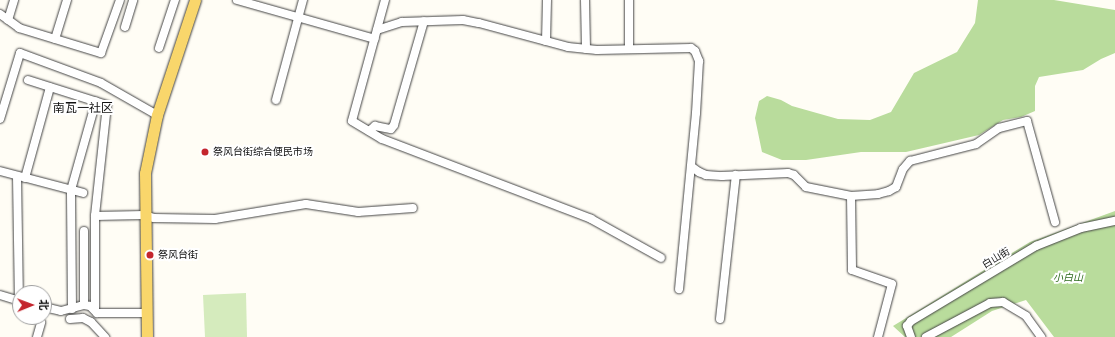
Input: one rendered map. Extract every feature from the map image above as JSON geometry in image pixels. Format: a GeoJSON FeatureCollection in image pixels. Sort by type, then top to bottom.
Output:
{"type":"FeatureCollection","features":[{"type":"Feature","properties":{"kind":"main road"},"geometry":{"type":"LineString","coordinates":[[147,337],[144,173],[157,115],[196,0]]}},
{"type":"Feature","properties":{"kind":"street"},"geometry":{"type":"LineString","coordinates":[[8,20],[14,0]]}},
{"type":"Feature","properties":{"kind":"street"},"geometry":{"type":"LineString","coordinates":[[55,39],[67,0]]}},
{"type":"Feature","properties":{"kind":"street"},"geometry":{"type":"LineString","coordinates":[[0,14],[19,28],[101,53],[120,0]]}},
{"type":"Feature","properties":{"kind":"street"},"geometry":{"type":"LineString","coordinates":[[125,27],[133,0]]}},
{"type":"Feature","properties":{"kind":"street"},"geometry":{"type":"LineString","coordinates":[[159,48],[175,0]]}},
{"type":"Feature","properties":{"kind":"street"},"geometry":{"type":"LineString","coordinates":[[237,0],[375,39]]}},
{"type":"Feature","properties":{"kind":"street"},"geometry":{"type":"LineString","coordinates":[[276,100],[303,0]]}},
{"type":"Feature","properties":{"kind":"street"},"geometry":{"type":"LineString","coordinates":[[385,0],[352,121],[382,139],[592,219],[661,258]]}},
{"type":"Feature","properties":{"kind":"street"},"geometry":{"type":"LineString","coordinates":[[546,0],[546,41]]}},
{"type":"Feature","properties":{"kind":"street"},"geometry":{"type":"LineString","coordinates":[[585,0],[586,49]]}},
{"type":"Feature","properties":{"kind":"street"},"geometry":{"type":"LineString","coordinates":[[629,0],[629,49]]}},
{"type":"Feature","properties":{"kind":"street"},"geometry":{"type":"LineString","coordinates":[[377,30],[402,22],[453,19],[474,22],[546,41],[586,49],[692,48],[698,54],[699,61],[692,167],[680,289]]}},
{"type":"Feature","properties":{"kind":"street"},"geometry":{"type":"LineString","coordinates":[[369,131],[375,126],[391,129],[394,125],[424,20]]}},
{"type":"Feature","properties":{"kind":"street"},"geometry":{"type":"LineString","coordinates":[[0,119],[20,53],[101,83],[157,115]]}},
{"type":"Feature","properties":{"kind":"street"},"geometry":{"type":"LineString","coordinates":[[28,80],[107,105],[95,216],[95,310]]}},
{"type":"Feature","properties":{"kind":"street"},"geometry":{"type":"LineString","coordinates":[[20,285],[21,177],[50,87]]}},
{"type":"Feature","properties":{"kind":"street"},"geometry":{"type":"LineString","coordinates":[[72,309],[71,190],[96,101]]}},
{"type":"Feature","properties":{"kind":"street"},"geometry":{"type":"LineString","coordinates":[[692,167],[706,175],[788,173],[794,175],[806,187],[851,196],[878,194],[896,187],[903,169],[910,161],[976,144],[999,128],[1027,121],[1055,222]]}},
{"type":"Feature","properties":{"kind":"street"},"geometry":{"type":"LineString","coordinates":[[0,171],[83,193]]}},
{"type":"Feature","properties":{"kind":"street"},"geometry":{"type":"LineString","coordinates":[[720,319],[736,175]]}},
{"type":"Feature","properties":{"kind":"street"},"geometry":{"type":"LineString","coordinates":[[851,196],[852,270],[892,284],[878,337]]}},
{"type":"Feature","properties":{"kind":"street"},"geometry":{"type":"LineString","coordinates":[[95,216],[144,215],[154,218],[215,219],[306,204],[358,212],[412,208]]}},
{"type":"Feature","properties":{"kind":"street","name":"白山街"},"geometry":{"type":"LineString","coordinates":[[908,336],[906,326],[911,321],[1036,246],[1081,228],[1115,221]]}},
{"type":"Feature","properties":{"kind":"street"},"geometry":{"type":"LineString","coordinates":[[84,231],[84,305]]}},
{"type":"Feature","properties":{"kind":"street"},"geometry":{"type":"LineString","coordinates":[[0,295],[12,298]]}},
{"type":"Feature","properties":{"kind":"street"},"geometry":{"type":"LineString","coordinates":[[926,337],[990,303],[1003,302],[1026,316],[1041,337]]}},
{"type":"Feature","properties":{"kind":"street"},"geometry":{"type":"LineString","coordinates":[[52,309],[61,311],[84,305],[95,310],[97,313],[146,313]]}},
{"type":"Feature","properties":{"kind":"street"},"geometry":{"type":"LineString","coordinates":[[70,319],[84,318],[91,322],[106,337]]}},
{"type":"Feature","properties":{"kind":"street"},"geometry":{"type":"LineString","coordinates":[[37,337],[40,325]]}},
{"type":"Feature","properties":{"kind":"green space"},"geometry":{"type":"Polygon","coordinates":[[[978,0],[1054,0],[1115,10],[1115,53],[1101,59],[1083,70],[1039,77],[1035,86],[1035,111],[1021,117],[1003,120],[979,135],[906,152],[861,152],[806,160],[782,160],[762,152],[755,118],[759,101],[767,96],[781,100],[792,106],[838,119],[870,120],[891,112],[914,73],[957,52],[975,23],[978,0]]]}},
{"type":"Feature","properties":{"kind":"green space","name":"小白山"},"geometry":{"type":"Polygon","coordinates":[[[1115,211],[1115,337],[1054,337],[1026,300],[992,311],[951,337],[905,337],[893,326],[1030,242],[1115,211]]]}},
{"type":"Feature","properties":{"kind":"green space"},"geometry":{"type":"Polygon","coordinates":[[[246,293],[247,337],[205,337],[203,295],[246,293]]]}},
{"type":"Feature","properties":{"kind":"place","name":"祭风台街综合便民市场"},"geometry":{"type":"Point","coordinates":[205,152]}},
{"type":"Feature","properties":{"kind":"place","name":"祭风台街"},"geometry":{"type":"Point","coordinates":[150,255]}},
{"type":"Feature","properties":{"kind":"district","name":"南瓦一社区"},"geometry":{"type":"Point","coordinates":[83,109]}}]}
